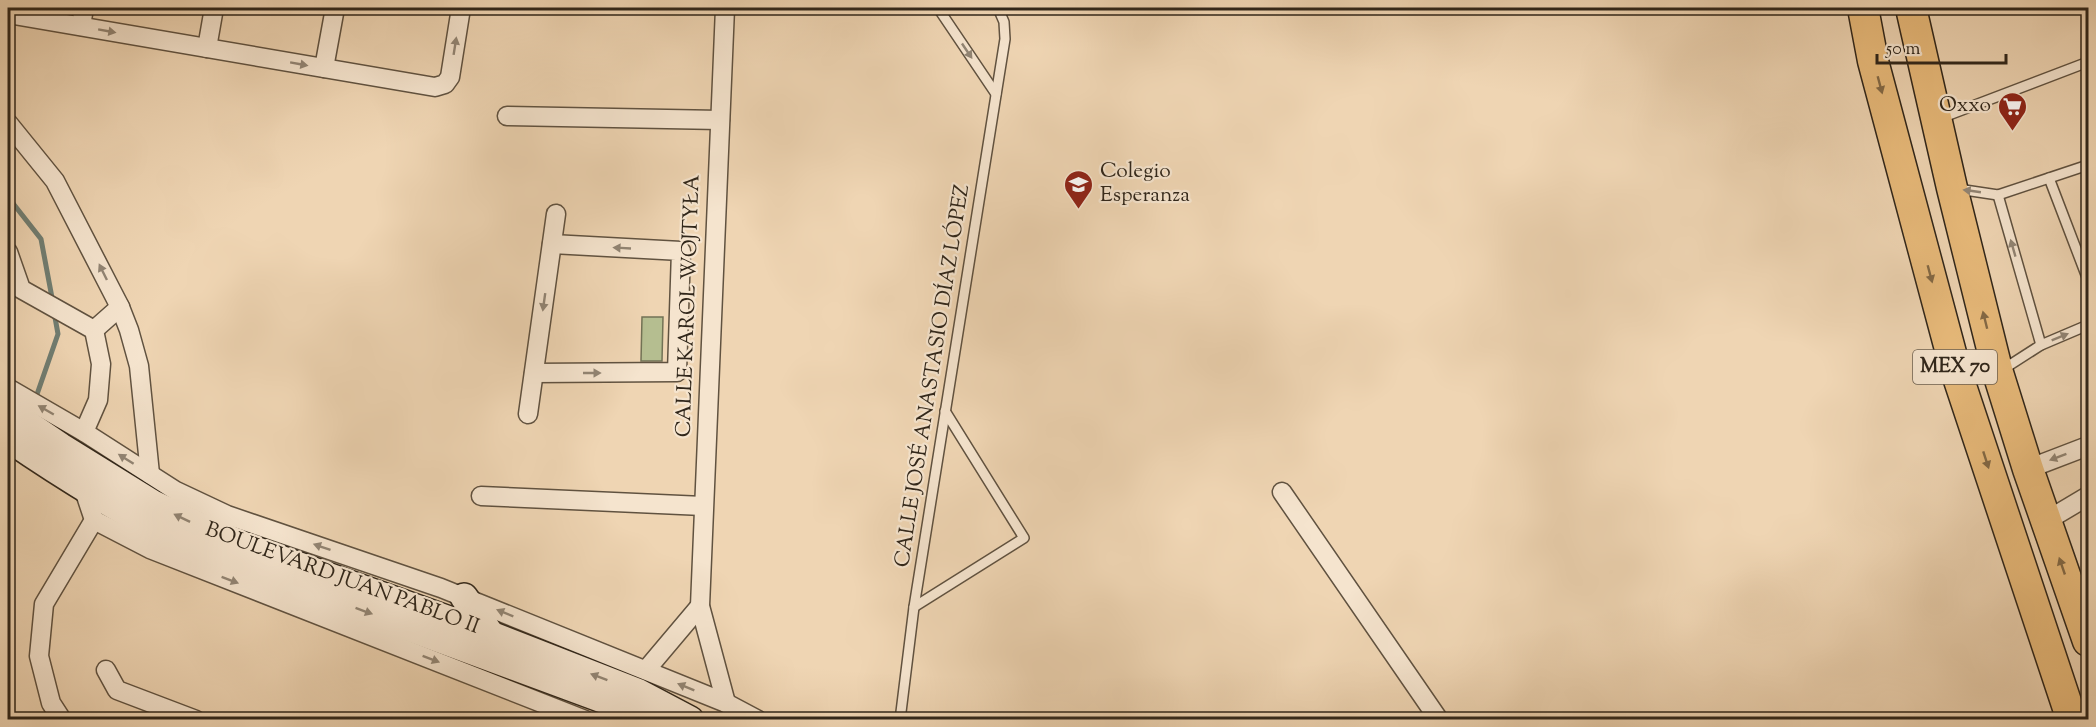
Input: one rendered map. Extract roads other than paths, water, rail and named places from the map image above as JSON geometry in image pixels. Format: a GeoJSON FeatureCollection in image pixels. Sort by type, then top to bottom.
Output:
{"type":"FeatureCollection","features":[{"type":"Feature","properties":{"kind":"main road","name":"MEX 70"},"geometry":{"type":"LineString","coordinates":[[1863,8],[1873,61],[1955,368],[2072,720]]}},
{"type":"Feature","properties":{"kind":"main road","name":"MEX 70"},"geometry":{"type":"LineString","coordinates":[[1911,8],[1952,189],[1998,373],[2028,469],[2088,641]]}},
{"type":"Feature","properties":{"kind":"main road","name":"BOULEVARD JUAN PABLO II"},"geometry":{"type":"LineString","coordinates":[[8,411],[82,487],[181,543],[618,704],[653,720]]}},
{"type":"Feature","properties":{"kind":"main road","name":"BOULEVARD JUAN PABLO II"},"geometry":{"type":"LineString","coordinates":[[8,438],[53,456],[236,543],[491,635],[637,692],[690,720]]}},
{"type":"Feature","properties":{"kind":"main road"},"geometry":{"type":"LineString","coordinates":[[464,597],[491,635]]}},
{"type":"Feature","properties":{"kind":"main road"},"geometry":{"type":"LineString","coordinates":[[2053,663],[2088,657]]}},
{"type":"Feature","properties":{"kind":"street"},"geometry":{"type":"LineString","coordinates":[[81,26],[84,8]]}},
{"type":"Feature","properties":{"kind":"street"},"geometry":{"type":"LineString","coordinates":[[207,48],[214,8]]}},
{"type":"Feature","properties":{"kind":"street"},"geometry":{"type":"LineString","coordinates":[[324,68],[335,8]]}},
{"type":"Feature","properties":{"kind":"street"},"geometry":{"type":"LineString","coordinates":[[8,14],[435,87],[445,84],[450,77],[461,8]]}},
{"type":"Feature","properties":{"kind":"street","name":"CALLE KAROL WOJTYŁA"},"geometry":{"type":"LineString","coordinates":[[725,8],[700,606],[726,703]]}},
{"type":"Feature","properties":{"kind":"street"},"geometry":{"type":"LineString","coordinates":[[507,116],[720,120]]}},
{"type":"Feature","properties":{"kind":"street"},"geometry":{"type":"LineString","coordinates":[[8,123],[56,181],[120,307],[139,366],[150,474]]}},
{"type":"Feature","properties":{"kind":"street"},"geometry":{"type":"LineString","coordinates":[[528,414],[556,214]]}},
{"type":"Feature","properties":{"kind":"street"},"geometry":{"type":"LineString","coordinates":[[534,373],[677,372],[681,251],[552,244]]}},
{"type":"Feature","properties":{"kind":"street"},"geometry":{"type":"LineString","coordinates":[[8,252],[21,289],[94,330],[101,364],[98,400],[84,432]]}},
{"type":"Feature","properties":{"kind":"street"},"geometry":{"type":"LineString","coordinates":[[679,296],[712,297]]}},
{"type":"Feature","properties":{"kind":"street"},"geometry":{"type":"LineString","coordinates":[[94,330],[120,307]]}},
{"type":"Feature","properties":{"kind":"street"},"geometry":{"type":"LineString","coordinates":[[678,329],[711,330]]}},
{"type":"Feature","properties":{"kind":"street"},"geometry":{"type":"LineString","coordinates":[[8,388],[84,432],[176,490],[227,515],[464,597],[726,703],[758,720]]}},
{"type":"Feature","properties":{"kind":"street"},"geometry":{"type":"LineString","coordinates":[[2028,469],[2088,446]]}},
{"type":"Feature","properties":{"kind":"street"},"geometry":{"type":"LineString","coordinates":[[82,487],[94,520],[150,549],[585,720]]}},
{"type":"Feature","properties":{"kind":"street"},"geometry":{"type":"LineString","coordinates":[[1282,492],[1438,720]]}},
{"type":"Feature","properties":{"kind":"street"},"geometry":{"type":"LineString","coordinates":[[481,496],[703,506]]}},
{"type":"Feature","properties":{"kind":"street"},"geometry":{"type":"LineString","coordinates":[[2046,521],[2088,496]]}},
{"type":"Feature","properties":{"kind":"street"},"geometry":{"type":"LineString","coordinates":[[227,515],[236,543]]}},
{"type":"Feature","properties":{"kind":"street"},"geometry":{"type":"LineString","coordinates":[[62,720],[51,703],[39,656],[44,604],[94,520]]}},
{"type":"Feature","properties":{"kind":"street"},"geometry":{"type":"LineString","coordinates":[[646,670],[700,606]]}},
{"type":"Feature","properties":{"kind":"street"},"geometry":{"type":"LineString","coordinates":[[106,670],[117,690],[195,720]]}},
{"type":"Feature","properties":{"kind":"lane"},"geometry":{"type":"LineString","coordinates":[[938,8],[996,94]]}},
{"type":"Feature","properties":{"kind":"lane","name":"CALLE JOSÉ ANASTASIO DÍAZ LÓPEZ"},"geometry":{"type":"LineString","coordinates":[[900,720],[914,608],[1005,39],[1004,22],[998,8]]}},
{"type":"Feature","properties":{"kind":"lane"},"geometry":{"type":"LineString","coordinates":[[1936,120],[2088,62]]}},
{"type":"Feature","properties":{"kind":"lane"},"geometry":{"type":"LineString","coordinates":[[1952,189],[1998,195],[2088,165]]}},
{"type":"Feature","properties":{"kind":"lane"},"geometry":{"type":"LineString","coordinates":[[2049,178],[2088,280]]}},
{"type":"Feature","properties":{"kind":"lane"},"geometry":{"type":"LineString","coordinates":[[1998,195],[2041,345]]}},
{"type":"Feature","properties":{"kind":"lane"},"geometry":{"type":"LineString","coordinates":[[1998,373],[2041,345],[2088,325]]}},
{"type":"Feature","properties":{"kind":"lane"},"geometry":{"type":"LineString","coordinates":[[914,608],[1024,538],[945,411]]}},
{"type":"Feature","properties":{"kind":"waterway"},"geometry":{"type":"LineString","coordinates":[[8,197],[41,239],[53,303]]}},
{"type":"Feature","properties":{"kind":"waterway"},"geometry":{"type":"LineString","coordinates":[[35,400],[58,334],[54,312]]}},
{"type":"Feature","properties":{"kind":"waterway"},"geometry":{"type":"LineString","coordinates":[[8,474],[15,454]]}},
{"type":"Feature","properties":{"kind":"place","name":"Oxxo"},"geometry":{"type":"Point","coordinates":[2012,132]}},
{"type":"Feature","properties":{"kind":"place","name":"Colegio Esperanza"},"geometry":{"type":"Point","coordinates":[1079,210]}}]}
